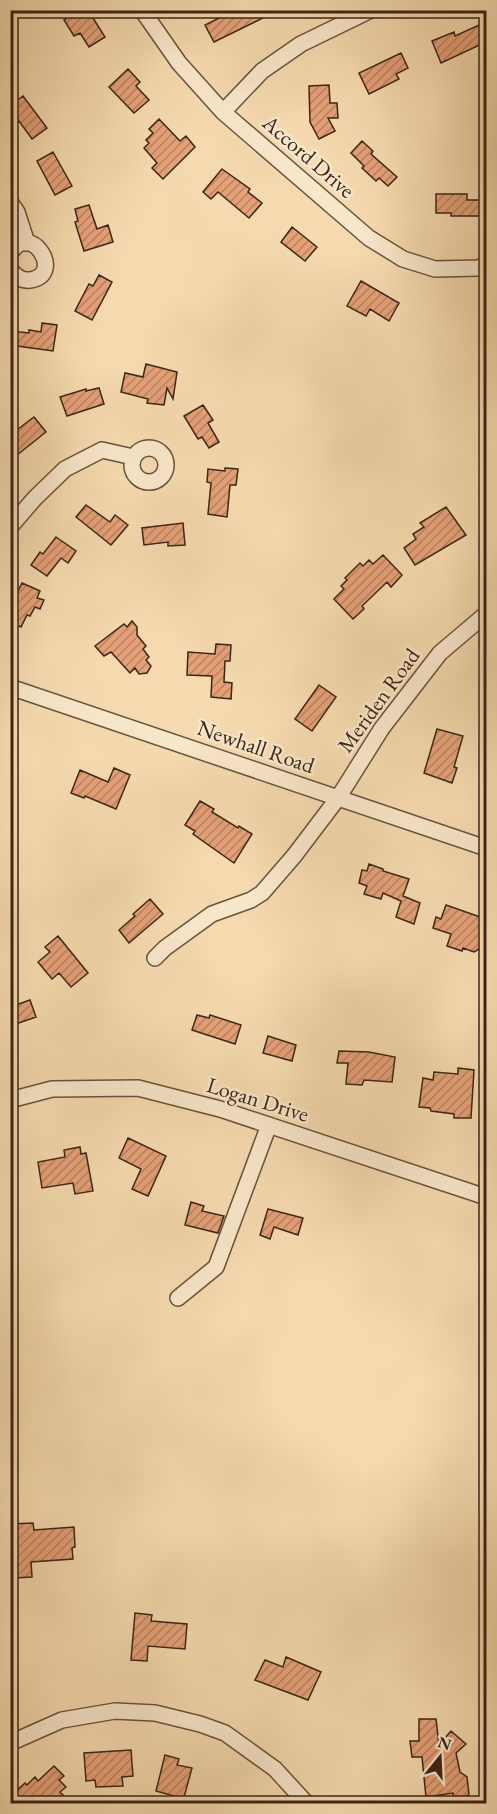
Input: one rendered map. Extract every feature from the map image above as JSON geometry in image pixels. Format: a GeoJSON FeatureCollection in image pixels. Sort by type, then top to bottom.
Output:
{"type":"FeatureCollection","features":[{"type":"Feature","properties":{"kind":"street","name":"Accord Drive"},"geometry":{"type":"LineString","coordinates":[[142,10],[179,63],[224,112],[369,238],[404,259],[435,269],[478,268],[486,265]]}},
{"type":"Feature","properties":{"kind":"street"},"geometry":{"type":"LineString","coordinates":[[224,112],[262,71],[302,44],[371,10]]}},
{"type":"Feature","properties":{"kind":"street"},"geometry":{"type":"LineString","coordinates":[[10,202],[17,212],[27,243]]}},
{"type":"Feature","properties":{"kind":"street"},"geometry":{"type":"LineString","coordinates":[[10,254],[16,247],[27,243],[38,247],[46,262],[42,273],[33,279],[16,277],[10,269]]}},
{"type":"Feature","properties":{"kind":"street"},"geometry":{"type":"LineString","coordinates":[[10,527],[35,498],[65,469],[102,450],[133,457]]}},
{"type":"Feature","properties":{"kind":"street","name":"Meriden Road"},"geometry":{"type":"LineString","coordinates":[[155,958],[165,948],[212,914],[251,900],[262,893],[294,856],[338,798],[382,728],[440,653],[486,614]]}},
{"type":"Feature","properties":{"kind":"street","name":"Newhall Road"},"geometry":{"type":"LineString","coordinates":[[10,687],[486,848]]}},
{"type":"Feature","properties":{"kind":"street","name":"Logan Drive"},"geometry":{"type":"LineString","coordinates":[[10,1100],[52,1089],[138,1088],[220,1109],[486,1197]]}},
{"type":"Feature","properties":{"kind":"street"},"geometry":{"type":"LineString","coordinates":[[178,1298],[216,1267],[268,1125]]}},
{"type":"Feature","properties":{"kind":"street"},"geometry":{"type":"LineString","coordinates":[[10,1743],[62,1720],[115,1710],[155,1713],[225,1733],[274,1768],[307,1803]]}},
{"type":"Feature","properties":{"kind":"building"},"geometry":{"type":"Polygon","coordinates":[[[69,10],[88,10],[105,37],[89,47],[80,33],[74,36],[64,20],[72,15],[69,10]]]}},
{"type":"Feature","properties":{"kind":"building"},"geometry":{"type":"Polygon","coordinates":[[[235,10],[259,10],[263,18],[214,42],[205,25],[235,10]]]}},
{"type":"Feature","properties":{"kind":"building"},"geometry":{"type":"Polygon","coordinates":[[[486,22],[486,42],[441,63],[432,41],[454,32],[455,36],[486,22]]]}},
{"type":"Feature","properties":{"kind":"building"},"geometry":{"type":"Polygon","coordinates":[[[401,53],[408,68],[396,74],[399,79],[369,94],[359,73],[401,53]]]}},
{"type":"Feature","properties":{"kind":"building"},"geometry":{"type":"Polygon","coordinates":[[[128,69],[140,82],[136,86],[149,100],[134,113],[109,87],[128,69]]]}},
{"type":"Feature","properties":{"kind":"building"},"geometry":{"type":"Polygon","coordinates":[[[329,85],[330,103],[337,103],[338,118],[328,118],[335,131],[319,139],[310,122],[309,86],[329,85]]]}},
{"type":"Feature","properties":{"kind":"building"},"geometry":{"type":"Polygon","coordinates":[[[23,96],[47,128],[32,139],[19,121],[15,125],[10,119],[10,106],[23,96]]]}},
{"type":"Feature","properties":{"kind":"building"},"geometry":{"type":"Polygon","coordinates":[[[159,119],[180,141],[186,136],[195,147],[163,179],[152,168],[157,163],[144,148],[149,143],[146,140],[153,133],[149,129],[159,119]]]}},
{"type":"Feature","properties":{"kind":"building"},"geometry":{"type":"Polygon","coordinates":[[[362,141],[373,151],[371,154],[397,177],[388,186],[379,178],[376,181],[351,153],[362,141]]]}},
{"type":"Feature","properties":{"kind":"building"},"geometry":{"type":"Polygon","coordinates":[[[53,152],[72,186],[55,195],[37,161],[53,152]]]}},
{"type":"Feature","properties":{"kind":"building"},"geometry":{"type":"Polygon","coordinates":[[[222,169],[250,189],[248,192],[262,203],[249,218],[218,192],[211,199],[203,192],[222,169]]]}},
{"type":"Feature","properties":{"kind":"building"},"geometry":{"type":"Polygon","coordinates":[[[436,194],[467,194],[467,200],[482,200],[482,216],[451,216],[451,213],[436,213],[436,194]]]}},
{"type":"Feature","properties":{"kind":"building"},"geometry":{"type":"Polygon","coordinates":[[[89,205],[97,229],[108,225],[113,242],[84,251],[75,222],[78,221],[75,209],[89,205]]]}},
{"type":"Feature","properties":{"kind":"building"},"geometry":{"type":"Polygon","coordinates":[[[292,227],[317,247],[305,261],[281,242],[292,227]]]}},
{"type":"Feature","properties":{"kind":"building"},"geometry":{"type":"Polygon","coordinates":[[[99,275],[112,282],[92,320],[75,311],[89,284],[93,286],[99,275]]]}},
{"type":"Feature","properties":{"kind":"building"},"geometry":{"type":"Polygon","coordinates":[[[361,281],[399,303],[389,321],[370,309],[366,316],[347,306],[361,281]]]}},
{"type":"Feature","properties":{"kind":"building"},"geometry":{"type":"Polygon","coordinates":[[[42,323],[57,325],[53,351],[10,345],[10,331],[41,332],[42,323]]]}},
{"type":"Feature","properties":{"kind":"building"},"geometry":{"type":"Polygon","coordinates":[[[146,364],[177,372],[173,399],[167,388],[164,405],[147,403],[148,399],[121,392],[125,373],[143,377],[146,364]]]}},
{"type":"Feature","properties":{"kind":"building"},"geometry":{"type":"Polygon","coordinates":[[[99,388],[104,404],[67,416],[60,397],[86,389],[86,391],[99,388]]]}},
{"type":"Feature","properties":{"kind":"building"},"geometry":{"type":"Polygon","coordinates":[[[203,405],[213,420],[208,423],[219,442],[209,448],[202,437],[198,439],[184,416],[203,405]]]}},
{"type":"Feature","properties":{"kind":"building"},"geometry":{"type":"Polygon","coordinates":[[[34,417],[46,432],[17,455],[10,446],[10,435],[34,417]]]}},
{"type":"Feature","properties":{"kind":"building"},"geometry":{"type":"Polygon","coordinates":[[[225,468],[238,469],[236,485],[230,485],[227,517],[208,514],[211,483],[207,482],[208,469],[225,471],[225,468]]]}},
{"type":"Feature","properties":{"kind":"building"},"geometry":{"type":"Polygon","coordinates":[[[86,505],[110,522],[115,515],[128,525],[111,545],[76,517],[86,505]]]}},
{"type":"Feature","properties":{"kind":"building"},"geometry":{"type":"Polygon","coordinates":[[[446,507],[466,535],[415,565],[404,548],[416,539],[413,534],[424,527],[420,523],[446,507]]]}},
{"type":"Feature","properties":{"kind":"building"},"geometry":{"type":"Polygon","coordinates":[[[183,523],[185,545],[168,546],[168,542],[144,545],[142,528],[183,523]]]}},
{"type":"Feature","properties":{"kind":"building"},"geometry":{"type":"Polygon","coordinates":[[[56,537],[76,551],[68,563],[61,558],[47,576],[31,565],[40,552],[43,554],[56,537]]]}},
{"type":"Feature","properties":{"kind":"building"},"geometry":{"type":"Polygon","coordinates":[[[383,555],[402,575],[391,587],[387,582],[362,606],[364,609],[353,619],[334,599],[344,589],[341,586],[347,580],[345,578],[360,563],[363,566],[369,560],[373,564],[383,555]]]}},
{"type":"Feature","properties":{"kind":"building"},"geometry":{"type":"Polygon","coordinates":[[[22,583],[40,591],[37,598],[44,600],[40,609],[35,607],[30,616],[27,615],[21,627],[10,622],[10,608],[22,583]]]}},
{"type":"Feature","properties":{"kind":"building"},"geometry":{"type":"Polygon","coordinates":[[[132,621],[137,627],[137,635],[146,646],[143,649],[149,657],[146,660],[151,666],[147,673],[139,674],[135,668],[130,673],[111,652],[104,656],[95,646],[124,624],[127,627],[132,621]]]}},
{"type":"Feature","properties":{"kind":"building"},"geometry":{"type":"Polygon","coordinates":[[[216,644],[231,645],[230,661],[225,661],[224,682],[232,683],[231,699],[211,697],[212,676],[187,675],[188,652],[215,654],[216,644]]]}},
{"type":"Feature","properties":{"kind":"building"},"geometry":{"type":"Polygon","coordinates":[[[319,685],[336,697],[312,731],[295,719],[319,685]]]}},
{"type":"Feature","properties":{"kind":"building"},"geometry":{"type":"Polygon","coordinates":[[[437,729],[463,736],[452,783],[424,773],[437,729]]]}},
{"type":"Feature","properties":{"kind":"building"},"geometry":{"type":"Polygon","coordinates":[[[114,768],[130,775],[116,809],[85,796],[84,798],[71,793],[80,770],[108,782],[114,768]]]}},
{"type":"Feature","properties":{"kind":"building"},"geometry":{"type":"Polygon","coordinates":[[[200,801],[214,809],[212,812],[252,834],[234,863],[193,834],[195,831],[185,825],[200,801]]]}},
{"type":"Feature","properties":{"kind":"building"},"geometry":{"type":"Polygon","coordinates":[[[369,864],[409,879],[403,896],[420,903],[414,924],[396,917],[401,901],[383,893],[381,899],[364,894],[367,886],[359,883],[362,870],[367,871],[369,864]]]}},
{"type":"Feature","properties":{"kind":"building"},"geometry":{"type":"Polygon","coordinates":[[[150,899],[163,914],[129,943],[119,930],[150,899]]]}},
{"type":"Feature","properties":{"kind":"building"},"geometry":{"type":"Polygon","coordinates":[[[446,905],[486,919],[486,945],[474,952],[447,946],[451,934],[433,928],[436,917],[441,919],[446,905]]]}},
{"type":"Feature","properties":{"kind":"building"},"geometry":{"type":"Polygon","coordinates":[[[58,936],[88,973],[71,987],[59,973],[52,979],[38,962],[50,952],[45,947],[58,936]]]}},
{"type":"Feature","properties":{"kind":"building"},"geometry":{"type":"Polygon","coordinates":[[[30,1000],[36,1017],[10,1026],[10,1007],[30,1000]]]}},
{"type":"Feature","properties":{"kind":"building"},"geometry":{"type":"Polygon","coordinates":[[[197,1015],[209,1018],[210,1015],[241,1025],[235,1044],[192,1030],[197,1015]]]}},
{"type":"Feature","properties":{"kind":"building"},"geometry":{"type":"Polygon","coordinates":[[[268,1036],[296,1045],[292,1061],[263,1053],[268,1036]]]}},
{"type":"Feature","properties":{"kind":"building"},"geometry":{"type":"Polygon","coordinates":[[[339,1051],[369,1052],[395,1057],[392,1082],[364,1080],[362,1085],[346,1084],[348,1063],[337,1063],[339,1051]]]}},
{"type":"Feature","properties":{"kind":"building"},"geometry":{"type":"Polygon","coordinates":[[[458,1068],[474,1070],[471,1118],[454,1118],[454,1114],[419,1107],[423,1078],[433,1080],[434,1072],[458,1074],[458,1068]]]}},
{"type":"Feature","properties":{"kind":"building"},"geometry":{"type":"Polygon","coordinates":[[[128,1138],[166,1156],[148,1196],[132,1189],[141,1169],[119,1158],[128,1138]]]}},
{"type":"Feature","properties":{"kind":"building"},"geometry":{"type":"Polygon","coordinates":[[[80,1147],[81,1154],[86,1153],[93,1191],[75,1194],[73,1183],[42,1188],[38,1162],[65,1157],[64,1150],[80,1147]]]}},
{"type":"Feature","properties":{"kind":"building"},"geometry":{"type":"Polygon","coordinates":[[[191,1202],[204,1206],[202,1211],[224,1216],[218,1233],[185,1225],[191,1202]]]}},
{"type":"Feature","properties":{"kind":"building"},"geometry":{"type":"Polygon","coordinates":[[[268,1209],[303,1218],[298,1235],[274,1227],[270,1239],[260,1235],[268,1209]]]}},
{"type":"Feature","properties":{"kind":"building"},"geometry":{"type":"Polygon","coordinates":[[[33,1523],[34,1530],[74,1527],[73,1559],[31,1562],[32,1577],[14,1578],[13,1556],[10,1556],[10,1524],[33,1523]]]}},
{"type":"Feature","properties":{"kind":"building"},"geometry":{"type":"Polygon","coordinates":[[[135,1613],[152,1615],[151,1621],[187,1624],[185,1649],[148,1646],[147,1661],[131,1660],[135,1613]]]}},
{"type":"Feature","properties":{"kind":"building"},"geometry":{"type":"Polygon","coordinates":[[[286,1657],[321,1672],[308,1700],[255,1680],[265,1660],[283,1667],[286,1657]]]}},
{"type":"Feature","properties":{"kind":"building"},"geometry":{"type":"Polygon","coordinates":[[[419,1719],[436,1719],[439,1745],[451,1731],[466,1744],[456,1753],[460,1772],[467,1777],[469,1794],[462,1800],[453,1800],[453,1793],[426,1797],[422,1757],[412,1757],[410,1741],[419,1741],[419,1719]]]}},
{"type":"Feature","properties":{"kind":"building"},"geometry":{"type":"Polygon","coordinates":[[[131,1750],[133,1776],[122,1777],[123,1786],[96,1787],[95,1780],[86,1781],[84,1753],[131,1750]]]}},
{"type":"Feature","properties":{"kind":"building"},"geometry":{"type":"Polygon","coordinates":[[[165,1755],[179,1759],[177,1765],[192,1768],[183,1801],[156,1791],[165,1755]]]}},
{"type":"Feature","properties":{"kind":"building"},"geometry":{"type":"Polygon","coordinates":[[[54,1766],[64,1776],[59,1780],[66,1787],[60,1792],[64,1796],[56,1803],[23,1803],[14,1793],[35,1777],[38,1781],[54,1766]]]}}]}
